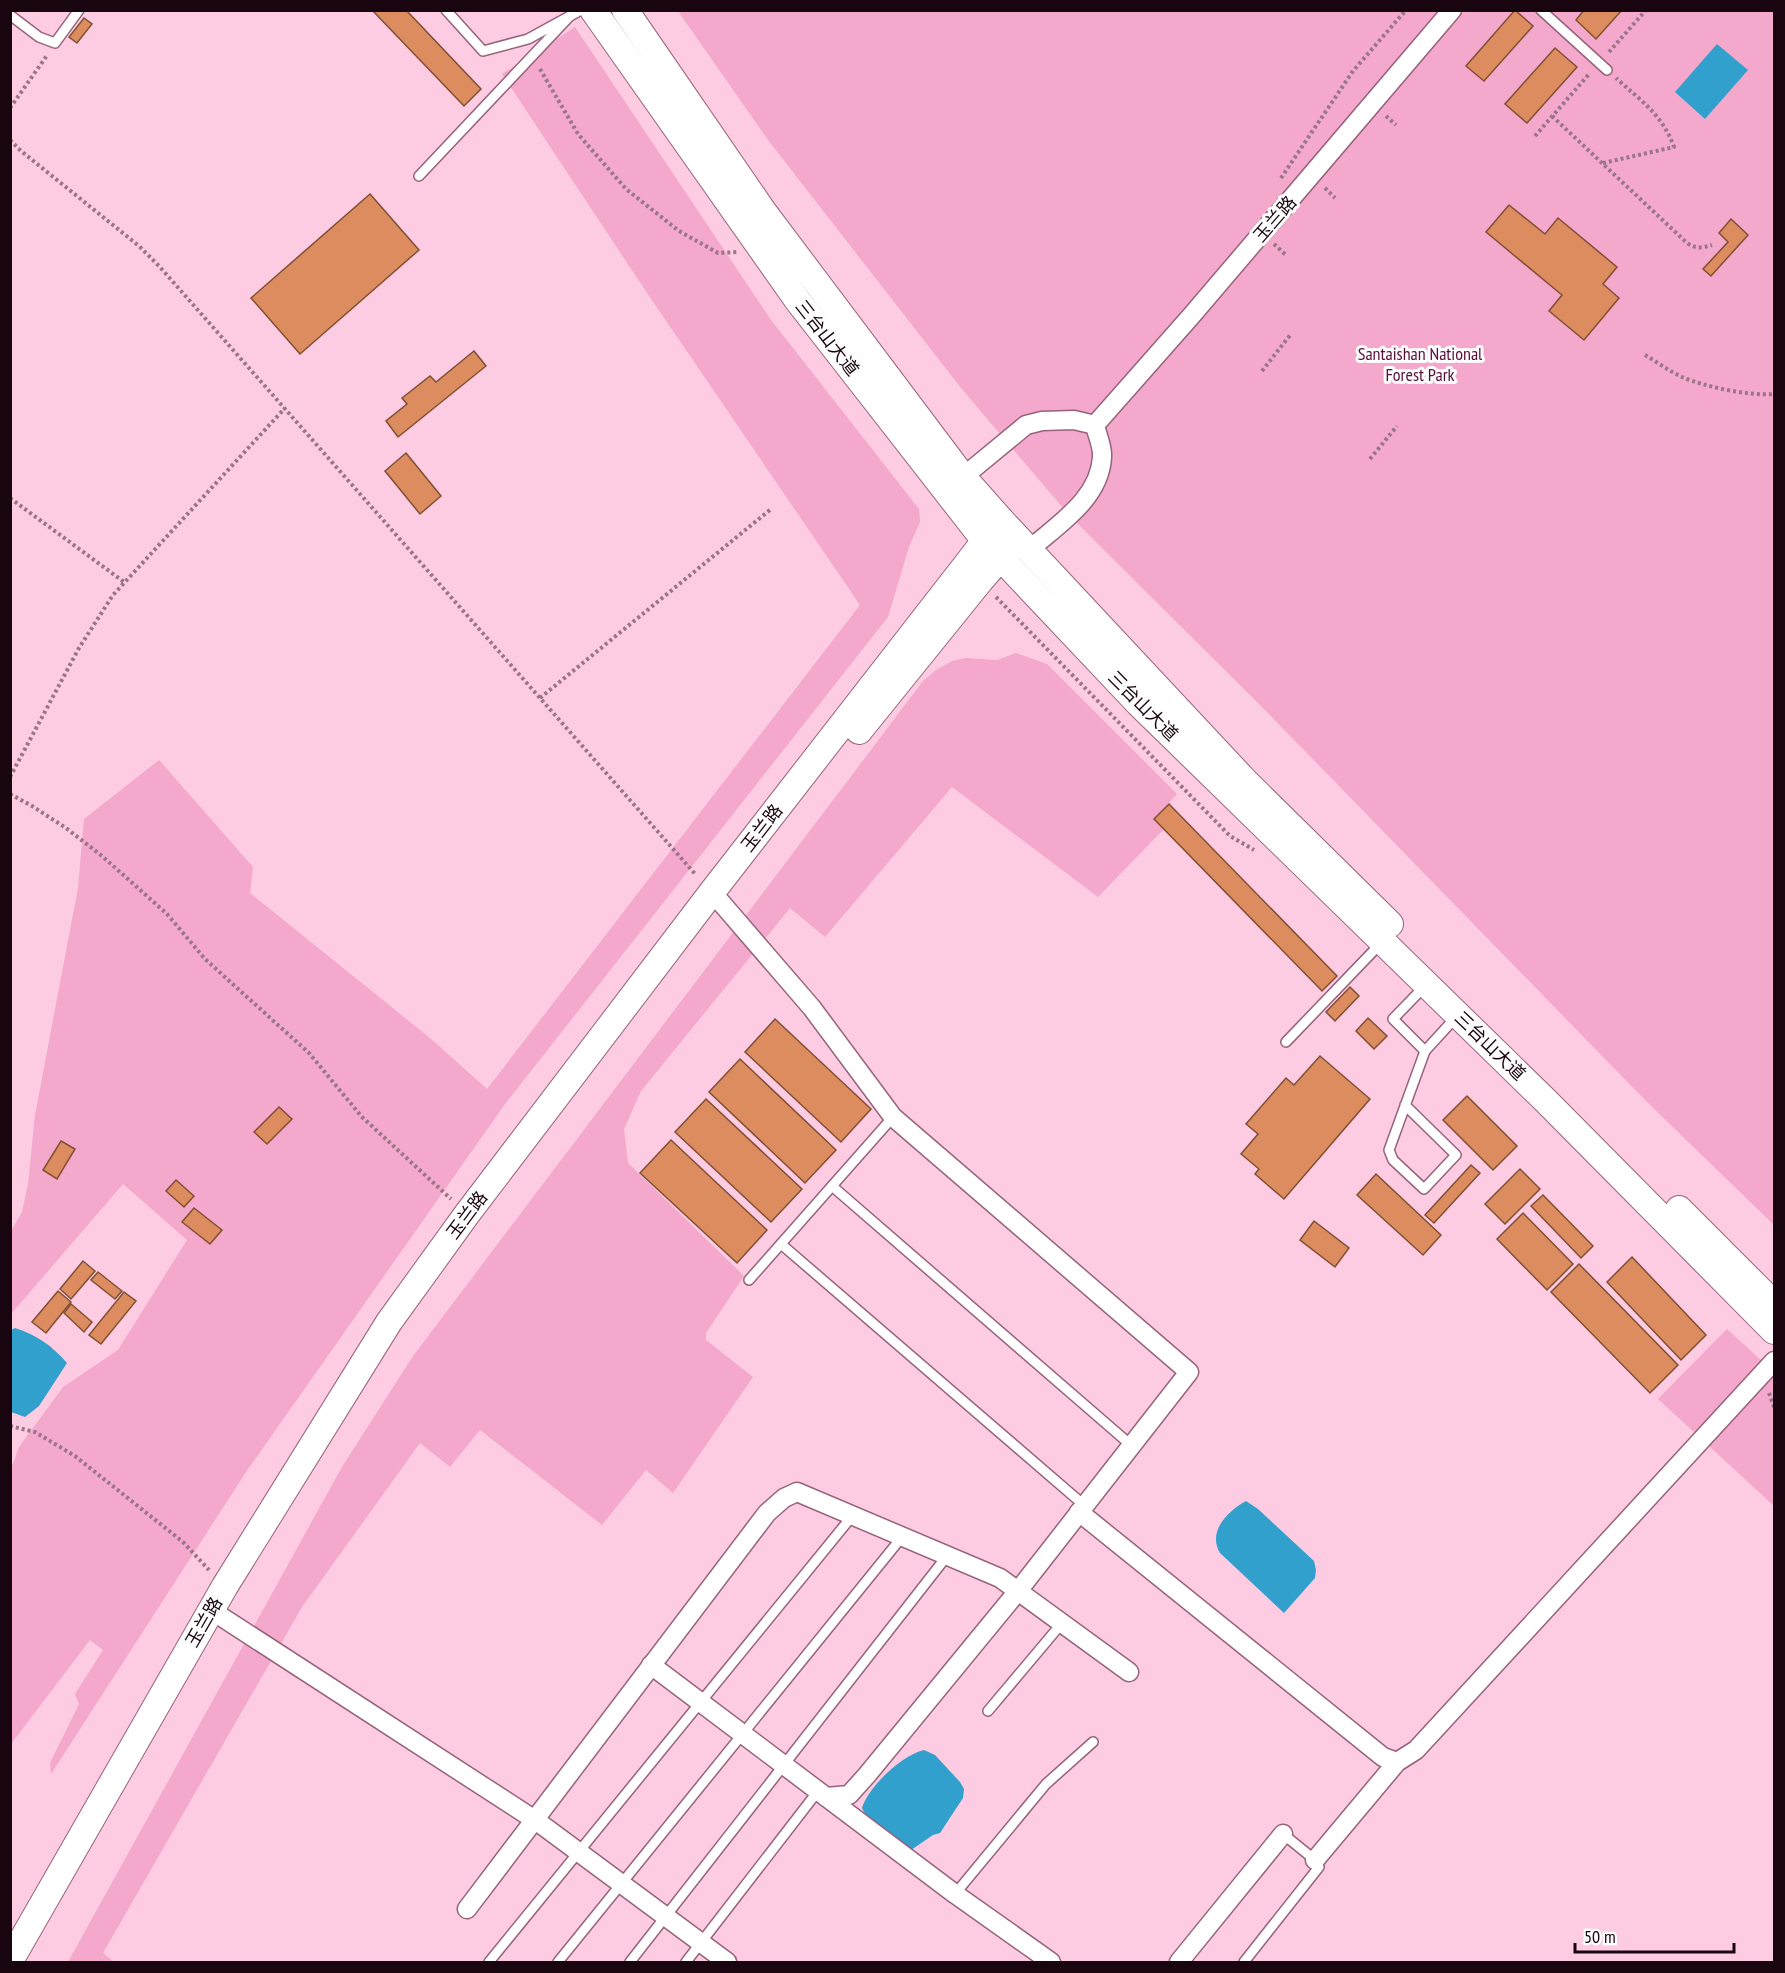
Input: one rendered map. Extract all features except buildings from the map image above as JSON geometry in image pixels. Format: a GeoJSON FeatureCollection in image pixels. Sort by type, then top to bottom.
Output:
{"type":"FeatureCollection","features":[{"type":"Feature","properties":{"kind":"main road","name":"三台山大道"},"geometry":{"type":"LineString","coordinates":[[625,10],[763,211],[963,477],[1388,934],[1427,984],[1774,1331]]}},
{"type":"Feature","properties":{"kind":"main road","name":"三台山大道"},"geometry":{"type":"LineString","coordinates":[[581,14],[798,301],[993,549],[1139,704],[1388,934],[1774,1304]]}},
{"type":"Feature","properties":{"kind":"main road","name":"玉兰路"},"geometry":{"type":"LineString","coordinates":[[28,1962],[217,1614],[225,1586],[396,1312],[467,1214],[993,549],[1001,520]]}},
{"type":"Feature","properties":{"kind":"main road","name":"玉兰路"},"geometry":{"type":"LineString","coordinates":[[993,549],[1025,546]]}},
{"type":"Feature","properties":{"kind":"main road","name":"玉兰路"},"geometry":{"type":"LineString","coordinates":[[10,1961],[217,1614],[378,1368],[427,1295],[717,898]]}},
{"type":"Feature","properties":{"kind":"street","name":"玉兰路"},"geometry":{"type":"LineString","coordinates":[[1025,546],[1083,503],[1097,478],[1103,456],[1095,425],[1452,10]]}},
{"type":"Feature","properties":{"kind":"street"},"geometry":{"type":"LineString","coordinates":[[963,477],[1026,425],[1042,421],[1074,420],[1095,425]]}},
{"type":"Feature","properties":{"kind":"street"},"geometry":{"type":"LineString","coordinates":[[717,898],[812,1008],[893,1117],[1189,1372],[1018,1591],[849,1795],[822,1794]]}},
{"type":"Feature","properties":{"kind":"street"},"geometry":{"type":"LineString","coordinates":[[1316,1860],[1397,1761],[1416,1750],[1774,1361]]}},
{"type":"Feature","properties":{"kind":"street"},"geometry":{"type":"LineString","coordinates":[[467,1909],[766,1513],[784,1498],[797,1492],[1000,1578],[1129,1672]]}},
{"type":"Feature","properties":{"kind":"street"},"geometry":{"type":"LineString","coordinates":[[1082,1509],[1383,1757],[1397,1761]]}},
{"type":"Feature","properties":{"kind":"street"},"geometry":{"type":"LineString","coordinates":[[217,1614],[535,1820],[728,1962]]}},
{"type":"Feature","properties":{"kind":"street"},"geometry":{"type":"LineString","coordinates":[[651,1665],[955,1894],[1051,1962]]}},
{"type":"Feature","properties":{"kind":"street"},"geometry":{"type":"LineString","coordinates":[[1179,1962],[1283,1834]]}},
{"type":"Feature","properties":{"kind":"lane"},"geometry":{"type":"LineString","coordinates":[[10,15],[39,37],[55,43],[79,10]]}},
{"type":"Feature","properties":{"kind":"lane"},"geometry":{"type":"LineString","coordinates":[[446,10],[483,51],[528,39],[581,14]]}},
{"type":"Feature","properties":{"kind":"lane"},"geometry":{"type":"LineString","coordinates":[[419,176],[581,14],[582,10]]}},
{"type":"Feature","properties":{"kind":"lane"},"geometry":{"type":"LineString","coordinates":[[1541,10],[1607,70]]}},
{"type":"Feature","properties":{"kind":"lane"},"geometry":{"type":"LineString","coordinates":[[1286,1042],[1388,934]]}},
{"type":"Feature","properties":{"kind":"lane"},"geometry":{"type":"LineString","coordinates":[[1425,1051],[1393,1019],[1427,984]]}},
{"type":"Feature","properties":{"kind":"lane"},"geometry":{"type":"LineString","coordinates":[[1405,1105],[1456,1155],[1424,1190],[1393,1160],[1389,1150],[1405,1105],[1425,1051],[1458,1015]]}},
{"type":"Feature","properties":{"kind":"lane"},"geometry":{"type":"LineString","coordinates":[[750,1280],[893,1117]]}},
{"type":"Feature","properties":{"kind":"lane"},"geometry":{"type":"LineString","coordinates":[[832,1186],[1132,1446]]}},
{"type":"Feature","properties":{"kind":"lane"},"geometry":{"type":"LineString","coordinates":[[781,1244],[1082,1509]]}},
{"type":"Feature","properties":{"kind":"lane"},"geometry":{"type":"LineString","coordinates":[[489,1962],[853,1515]]}},
{"type":"Feature","properties":{"kind":"lane"},"geometry":{"type":"LineString","coordinates":[[558,1962],[902,1537]]}},
{"type":"Feature","properties":{"kind":"lane"},"geometry":{"type":"LineString","coordinates":[[630,1962],[947,1556]]}},
{"type":"Feature","properties":{"kind":"lane"},"geometry":{"type":"LineString","coordinates":[[988,1712],[1062,1623]]}},
{"type":"Feature","properties":{"kind":"lane"},"geometry":{"type":"LineString","coordinates":[[955,1894],[1046,1784],[1093,1742]]}},
{"type":"Feature","properties":{"kind":"lane"},"geometry":{"type":"LineString","coordinates":[[686,1962],[822,1794]]}},
{"type":"Feature","properties":{"kind":"lane"},"geometry":{"type":"LineString","coordinates":[[1244,1962],[1318,1867],[1316,1860],[1283,1834]]}},
{"type":"Feature","properties":{"kind":"path"},"geometry":{"type":"LineString","coordinates":[[1278,183],[1353,70],[1406,10]]}},
{"type":"Feature","properties":{"kind":"path"},"geometry":{"type":"LineString","coordinates":[[528,39],[538,66],[578,134],[626,189],[679,231],[718,253],[762,252]]}},
{"type":"Feature","properties":{"kind":"path"},"geometry":{"type":"LineString","coordinates":[[10,108],[55,43]]}},
{"type":"Feature","properties":{"kind":"path"},"geometry":{"type":"LineString","coordinates":[[1602,163],[1674,147],[1658,115],[1607,70]]}},
{"type":"Feature","properties":{"kind":"path"},"geometry":{"type":"LineString","coordinates":[[1552,116],[1687,243],[1694,248],[1712,245]]}},
{"type":"Feature","properties":{"kind":"path"},"geometry":{"type":"LineString","coordinates":[[10,140],[146,252],[717,898]]}},
{"type":"Feature","properties":{"kind":"path"},"geometry":{"type":"LineString","coordinates":[[1262,371],[1291,334]]}},
{"type":"Feature","properties":{"kind":"path"},"geometry":{"type":"LineString","coordinates":[[1645,355],[1682,377],[1718,387],[1763,395],[1774,394]]}},
{"type":"Feature","properties":{"kind":"path"},"geometry":{"type":"LineString","coordinates":[[10,777],[79,648],[113,595],[285,408]]}},
{"type":"Feature","properties":{"kind":"path"},"geometry":{"type":"LineString","coordinates":[[1370,459],[1397,426]]}},
{"type":"Feature","properties":{"kind":"path"},"geometry":{"type":"LineString","coordinates":[[10,498],[124,582]]}},
{"type":"Feature","properties":{"kind":"path"},"geometry":{"type":"LineString","coordinates":[[540,698],[771,508]]}},
{"type":"Feature","properties":{"kind":"path"},"geometry":{"type":"LineString","coordinates":[[10,795],[66,828],[102,856],[167,914],[205,959],[309,1053],[362,1117],[467,1214]]}},
{"type":"Feature","properties":{"kind":"path"},"geometry":{"type":"LineString","coordinates":[[10,1426],[35,1432],[75,1456],[183,1542],[225,1586]]}},
{"type":"Feature","properties":{"kind":"green space","name":"Santaishan National Forest Park"},"geometry":{"type":"Polygon","coordinates":[[[678,11],[1774,11],[1774,1225],[1645,1100],[1264,709],[1069,515],[961,388],[768,140],[678,11]]]}},
{"type":"Feature","properties":{"kind":"green space"},"geometry":{"type":"Polygon","coordinates":[[[575,27],[771,320],[919,509],[920,522],[909,547],[888,617],[505,1104],[246,1472],[51,1774],[50,1763],[79,1704],[75,1694],[103,1650],[90,1640],[11,1744],[11,1469],[19,1447],[63,1387],[118,1350],[187,1240],[123,1184],[11,1314],[11,1231],[22,1212],[28,1184],[35,1115],[78,888],[84,819],[159,760],[253,867],[250,893],[430,1038],[487,1089],[860,605],[643,287],[502,74],[575,27]]]}},
{"type":"Feature","properties":{"kind":"green space"},"geometry":{"type":"Polygon","coordinates":[[[1016,653],[1047,664],[1177,794],[1154,819],[1164,829],[1098,897],[952,787],[825,937],[790,908],[641,1091],[624,1129],[628,1163],[744,1276],[706,1333],[706,1340],[753,1377],[673,1493],[646,1470],[602,1525],[480,1430],[450,1467],[420,1443],[302,1607],[103,1953],[114,1962],[68,1962],[342,1467],[413,1356],[923,681],[952,661],[966,658],[997,660],[1016,653]]]}},
{"type":"Feature","properties":{"kind":"green space"},"geometry":{"type":"Polygon","coordinates":[[[1727,1329],[1774,1372],[1774,1506],[1658,1399],[1727,1329]]]}},
{"type":"Feature","properties":{"kind":"water"},"geometry":{"type":"Polygon","coordinates":[[[1717,44],[1748,70],[1705,119],[1675,92],[1717,44]]]}},
{"type":"Feature","properties":{"kind":"water"},"geometry":{"type":"Polygon","coordinates":[[[15,1328],[43,1341],[67,1363],[39,1406],[25,1417],[11,1412],[11,1330],[15,1328]]]}},
{"type":"Feature","properties":{"kind":"water"},"geometry":{"type":"Polygon","coordinates":[[[1246,1501],[1258,1509],[1314,1561],[1315,1578],[1284,1613],[1220,1553],[1217,1545],[1216,1537],[1221,1522],[1246,1501]]]}},
{"type":"Feature","properties":{"kind":"water"},"geometry":{"type":"Polygon","coordinates":[[[924,1750],[935,1755],[960,1782],[964,1789],[963,1798],[940,1833],[933,1835],[911,1850],[867,1818],[862,1808],[871,1791],[887,1773],[906,1758],[924,1750]]]}}]}
